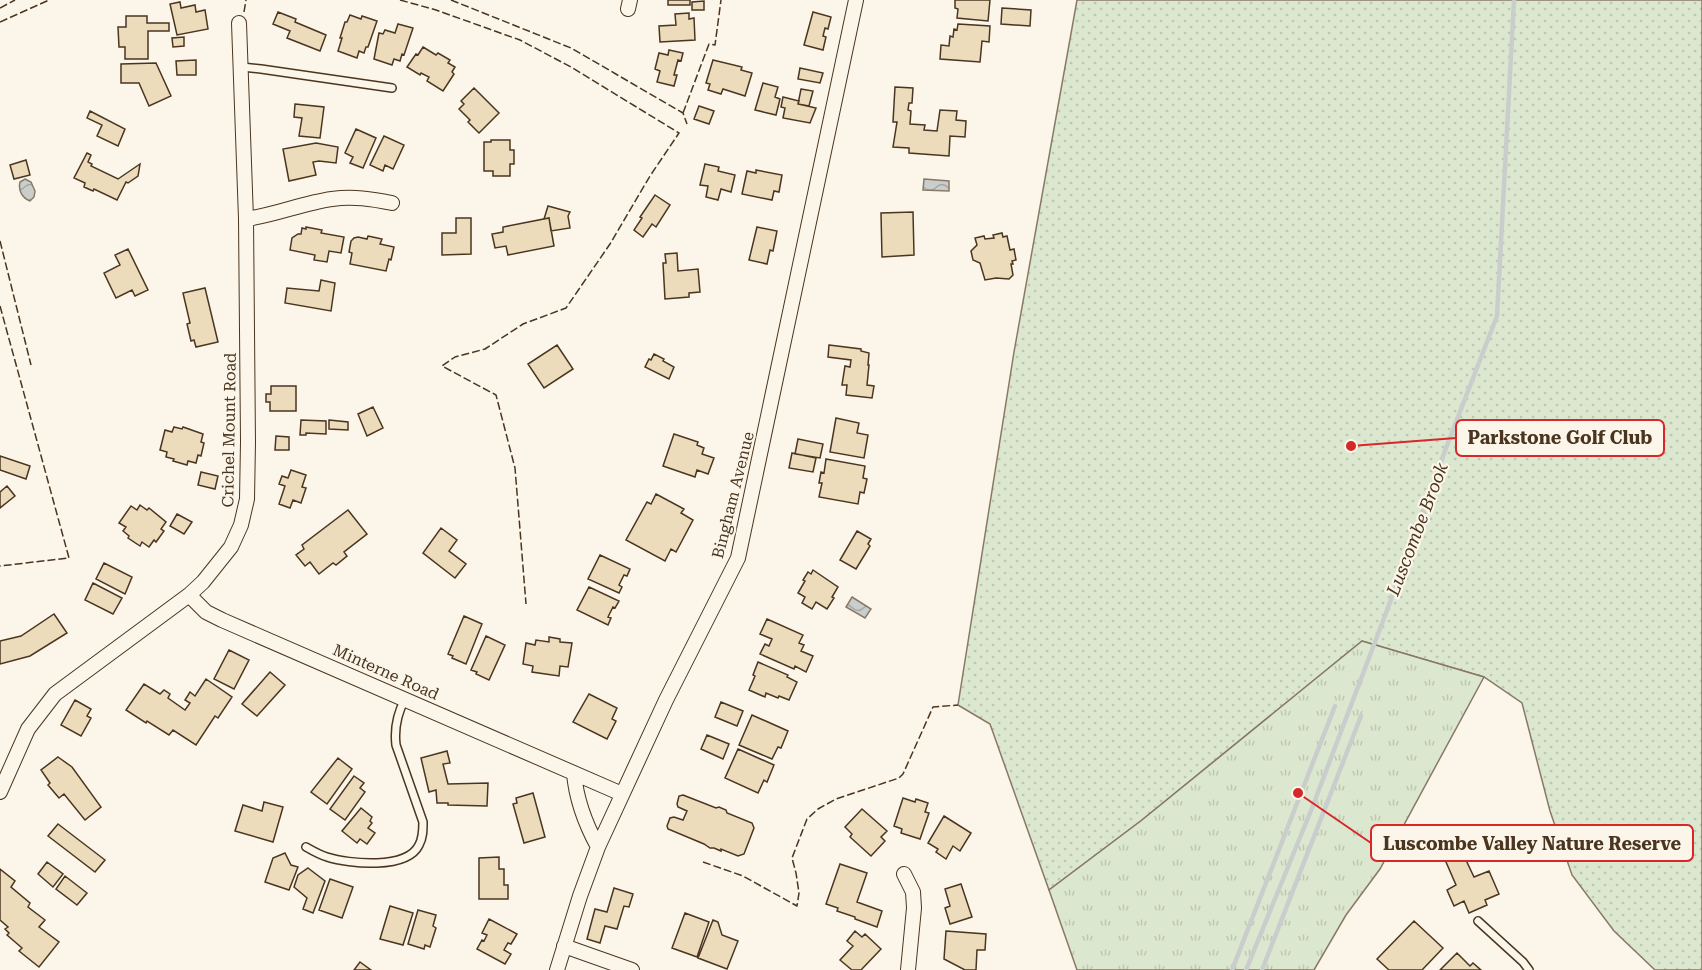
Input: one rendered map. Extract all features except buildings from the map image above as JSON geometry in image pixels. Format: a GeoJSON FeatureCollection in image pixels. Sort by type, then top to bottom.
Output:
{"type":"FeatureCollection","features":[{"type":"Feature","properties":{"kind":"street","name":"Bingham Avenue"},"geometry":{"type":"LineString","coordinates":[[557,970],[598,847],[666,700],[738,558],[856,0]]}},
{"type":"Feature","properties":{"kind":"street","name":"Crichel Mount Road"},"geometry":{"type":"LineString","coordinates":[[0,792],[28,729],[55,694],[189,596],[231,547],[241,525],[247,499],[248,442],[246,219],[239,23]]}},
{"type":"Feature","properties":{"kind":"street"},"geometry":{"type":"LineString","coordinates":[[246,219],[333,199],[366,198],[392,203]]}},
{"type":"Feature","properties":{"kind":"street","name":"Minterne Road"},"geometry":{"type":"LineString","coordinates":[[189,596],[206,612],[222,620],[622,794]]}},
{"type":"Feature","properties":{"kind":"street"},"geometry":{"type":"LineString","coordinates":[[574,772],[575,788],[598,847]]}},
{"type":"Feature","properties":{"kind":"street"},"geometry":{"type":"LineString","coordinates":[[904,874],[913,892],[914,908],[908,970]]}},
{"type":"Feature","properties":{"kind":"street"},"geometry":{"type":"LineString","coordinates":[[564,946],[632,970]]}},
{"type":"Feature","properties":{"kind":"lane"},"geometry":{"type":"LineString","coordinates":[[242,68],[392,88]]}},
{"type":"Feature","properties":{"kind":"lane"},"geometry":{"type":"LineString","coordinates":[[306,848],[327,857],[348,862],[372,863],[408,856],[419,847],[423,835],[423,822],[396,745],[397,715],[405,699]]}},
{"type":"Feature","properties":{"kind":"lane"},"geometry":{"type":"LineString","coordinates":[[1478,921],[1529,970]]}},
{"type":"Feature","properties":{"kind":"green space"},"geometry":{"type":"Polygon","coordinates":[[[1077,0],[1702,0],[1702,970],[1655,970],[1614,931],[1572,875],[1550,811],[1522,703],[1484,677],[1362,641],[1142,820],[1049,890],[990,724],[958,705],[1014,352],[1077,0]]]}},
{"type":"Feature","properties":{"kind":"green space"},"geometry":{"type":"Polygon","coordinates":[[[1362,641],[1484,677],[1380,869],[1346,915],[1314,970],[1077,970],[1049,890],[1142,820],[1362,641]]]}},
{"type":"Feature","properties":{"kind":"water"},"geometry":{"type":"Polygon","coordinates":[[[25,179],[31,182],[35,191],[30,201],[20,191],[20,182],[25,179]]]}},
{"type":"Feature","properties":{"kind":"water"},"geometry":{"type":"Polygon","coordinates":[[[924,179],[949,181],[949,191],[923,190],[924,179]]]}},
{"type":"Feature","properties":{"kind":"water"},"geometry":{"type":"Polygon","coordinates":[[[852,597],[871,609],[865,618],[846,607],[852,597]]]}},
{"type":"Feature","properties":{"kind":"waterway","name":"Luscombe Brook"},"geometry":{"type":"LineString","coordinates":[[1246,970],[1312,808],[1497,316],[1514,0]]}},
{"type":"Feature","properties":{"kind":"waterway"},"geometry":{"type":"LineString","coordinates":[[1232,970],[1335,706]]}},
{"type":"Feature","properties":{"kind":"waterway"},"geometry":{"type":"LineString","coordinates":[[1262,970],[1361,716]]}},
{"type":"Feature","properties":{"kind":"fence"},"geometry":{"type":"LineString","coordinates":[[0,8],[15,0]]}},
{"type":"Feature","properties":{"kind":"fence"},"geometry":{"type":"LineString","coordinates":[[0,22],[49,0]]}},
{"type":"Feature","properties":{"kind":"fence"},"geometry":{"type":"LineString","coordinates":[[244,12],[246,0]]}},
{"type":"Feature","properties":{"kind":"fence"},"geometry":{"type":"LineString","coordinates":[[400,0],[436,10],[520,40],[571,67],[679,133],[650,176],[610,244],[566,308],[523,324],[485,349],[455,357],[442,366],[496,395],[515,468],[526,604]]}},
{"type":"Feature","properties":{"kind":"fence"},"geometry":{"type":"LineString","coordinates":[[451,0],[571,48],[683,113],[687,124]]}},
{"type":"Feature","properties":{"kind":"fence"},"geometry":{"type":"LineString","coordinates":[[683,113],[709,44],[715,45],[721,0]]}},
{"type":"Feature","properties":{"kind":"fence"},"geometry":{"type":"LineString","coordinates":[[0,241],[31,365]]}},
{"type":"Feature","properties":{"kind":"fence"},"geometry":{"type":"LineString","coordinates":[[0,306],[69,558],[0,566]]}},
{"type":"Feature","properties":{"kind":"fence"},"geometry":{"type":"LineString","coordinates":[[703,862],[743,876],[797,906],[799,893],[792,858],[807,819],[818,809],[836,799],[899,778],[903,774],[933,707],[958,705]]}},
{"type":"Feature","properties":{"kind":"place","name":"Parkstone Golf Club"},"geometry":{"type":"Point","coordinates":[1351,446]}},
{"type":"Feature","properties":{"kind":"place","name":"Luscombe Valley Nature Reserve"},"geometry":{"type":"Point","coordinates":[1298,793]}}]}
